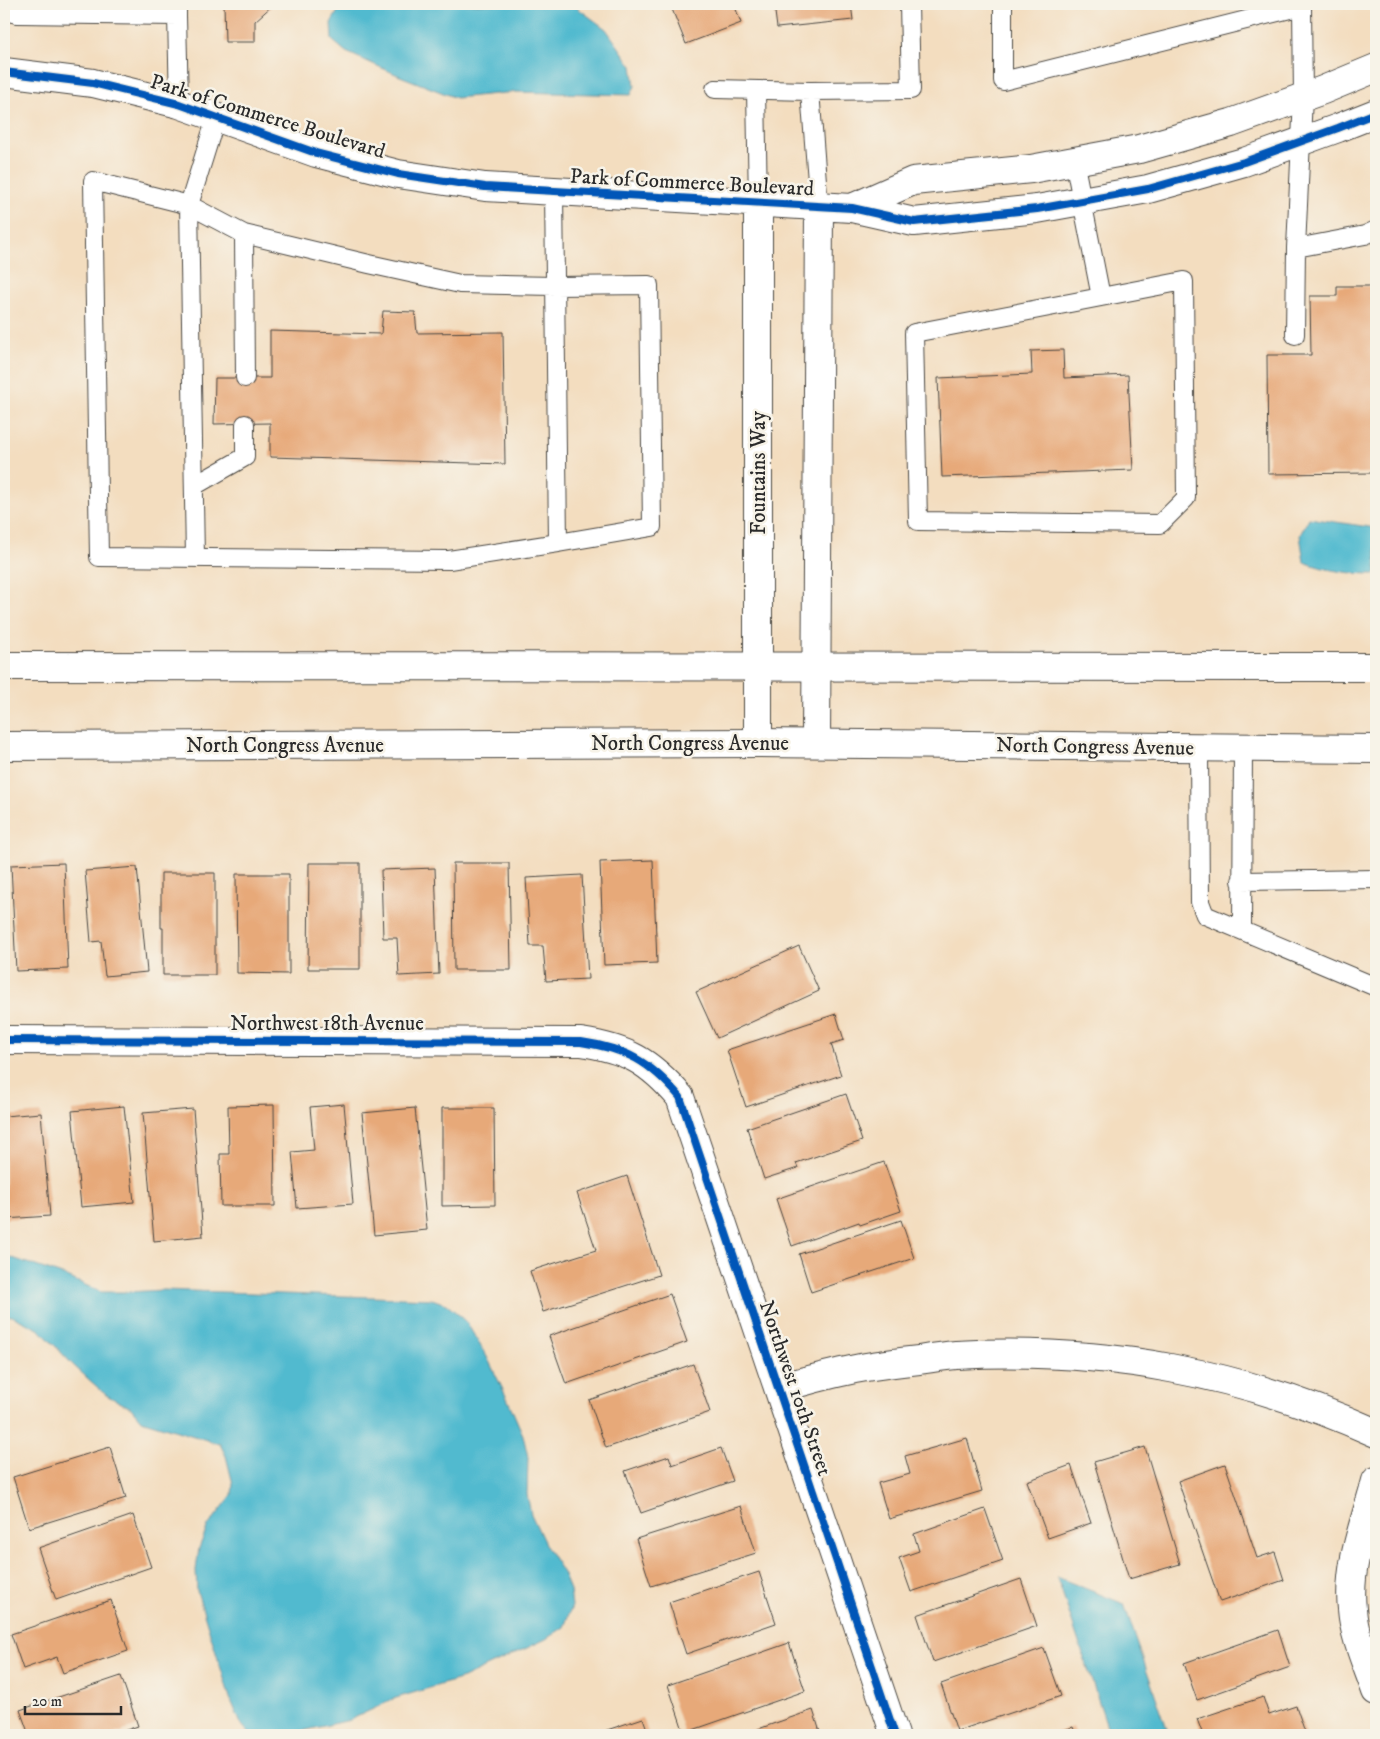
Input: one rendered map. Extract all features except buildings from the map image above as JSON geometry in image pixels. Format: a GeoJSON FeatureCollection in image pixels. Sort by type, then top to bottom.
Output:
{"type":"FeatureCollection","features":[{"type":"Feature","properties":{"kind":"street","name":"Park of Commerce Boulevard"},"geometry":{"type":"LineString","coordinates":[[852,208],[913,181],[1031,169],[1138,149],[1213,128],[1303,97],[1376,68]]}},
{"type":"Feature","properties":{"kind":"street","name":"Park of Commerce Boulevard"},"geometry":{"type":"LineString","coordinates":[[4,72],[93,84],[178,104],[316,153],[398,174],[485,187],[852,208],[914,222],[1037,209],[1148,189],[1244,162],[1376,113]]}},
{"type":"Feature","properties":{"kind":"street","name":"Fountains Way"},"geometry":{"type":"LineString","coordinates":[[758,204],[758,743]]}},
{"type":"Feature","properties":{"kind":"street"},"geometry":{"type":"LineString","coordinates":[[816,743],[819,207]]}},
{"type":"Feature","properties":{"kind":"street"},"geometry":{"type":"LineString","coordinates":[[4,666],[1376,667]]}},
{"type":"Feature","properties":{"kind":"street","name":"North Congress Avenue"},"geometry":{"type":"LineString","coordinates":[[4,746],[816,743],[1376,749]]}},
{"type":"Feature","properties":{"kind":"street","name":"Northwest 18th Avenue"},"geometry":{"type":"LineString","coordinates":[[4,1040],[581,1042],[604,1045],[626,1052],[647,1064]]}},
{"type":"Feature","properties":{"kind":"street","name":"Northwest 10th Street"},"geometry":{"type":"LineString","coordinates":[[647,1064],[680,1097],[895,1735]]}},
{"type":"Feature","properties":{"kind":"street"},"geometry":{"type":"LineString","coordinates":[[778,1388],[865,1367],[955,1355],[1045,1354],[1134,1361],[1194,1372],[1280,1395],[1337,1415],[1376,1433]]}},
{"type":"Feature","properties":{"kind":"street"},"geometry":{"type":"LineString","coordinates":[[1376,1481],[1354,1563],[1351,1587],[1352,1611],[1358,1636],[1376,1691]]}},
{"type":"Feature","properties":{"kind":"lane"},"geometry":{"type":"LineString","coordinates":[[715,89],[810,91],[911,90],[909,4]]}},
{"type":"Feature","properties":{"kind":"lane"},"geometry":{"type":"LineString","coordinates":[[1003,4],[1004,81],[1302,5],[1303,97],[1296,248],[1295,335]]}},
{"type":"Feature","properties":{"kind":"lane"},"geometry":{"type":"LineString","coordinates":[[4,11],[17,14],[177,10],[178,104]]}},
{"type":"Feature","properties":{"kind":"lane"},"geometry":{"type":"LineString","coordinates":[[756,90],[758,204]]}},
{"type":"Feature","properties":{"kind":"lane"},"geometry":{"type":"LineString","coordinates":[[810,91],[819,207]]}},
{"type":"Feature","properties":{"kind":"lane"},"geometry":{"type":"LineString","coordinates":[[195,558],[189,205],[216,118]]}},
{"type":"Feature","properties":{"kind":"lane"},"geometry":{"type":"LineString","coordinates":[[1074,160],[1101,297]]}},
{"type":"Feature","properties":{"kind":"lane"},"geometry":{"type":"LineString","coordinates":[[93,181],[189,205],[244,234],[460,284],[649,285],[652,527],[558,544],[449,560],[99,557],[93,181]]}},
{"type":"Feature","properties":{"kind":"lane"},"geometry":{"type":"LineString","coordinates":[[554,191],[558,544]]}},
{"type":"Feature","properties":{"kind":"lane"},"geometry":{"type":"LineString","coordinates":[[1296,248],[1364,235],[1376,230]]}},
{"type":"Feature","properties":{"kind":"lane"},"geometry":{"type":"LineString","coordinates":[[244,234],[245,378]]}},
{"type":"Feature","properties":{"kind":"lane"},"geometry":{"type":"LineString","coordinates":[[1184,281],[1186,498],[1160,524],[918,521],[914,333],[1101,297],[1184,281]]}},
{"type":"Feature","properties":{"kind":"lane"},"geometry":{"type":"LineString","coordinates":[[194,486],[246,458],[245,424]]}},
{"type":"Feature","properties":{"kind":"lane"},"geometry":{"type":"LineString","coordinates":[[1199,747],[1200,902],[1205,915],[1376,988]]}},
{"type":"Feature","properties":{"kind":"lane"},"geometry":{"type":"LineString","coordinates":[[1242,930],[1243,748]]}},
{"type":"Feature","properties":{"kind":"lane"},"geometry":{"type":"LineString","coordinates":[[1241,881],[1376,879]]}},
{"type":"Feature","properties":{"kind":"water"},"geometry":{"type":"Polygon","coordinates":[[[342,4],[572,4],[606,29],[632,66],[635,86],[631,95],[515,92],[456,98],[346,52],[332,40],[331,23],[342,4]]]}},
{"type":"Feature","properties":{"kind":"water"},"geometry":{"type":"Polygon","coordinates":[[[1309,518],[1376,528],[1376,574],[1322,568],[1304,562],[1300,535],[1309,518]]]}},
{"type":"Feature","properties":{"kind":"water"},"geometry":{"type":"Polygon","coordinates":[[[4,1255],[65,1276],[101,1292],[163,1290],[432,1299],[446,1304],[465,1320],[486,1355],[523,1435],[528,1457],[527,1494],[531,1514],[546,1546],[563,1573],[570,1590],[572,1606],[564,1627],[546,1639],[463,1678],[396,1698],[350,1720],[285,1735],[251,1735],[241,1724],[230,1698],[197,1591],[196,1570],[199,1548],[208,1526],[232,1495],[233,1484],[226,1456],[220,1444],[141,1420],[131,1408],[106,1395],[73,1365],[40,1330],[12,1316],[4,1315],[4,1255]]]}},
{"type":"Feature","properties":{"kind":"water"},"geometry":{"type":"Polygon","coordinates":[[[1057,1577],[1124,1604],[1169,1735],[1110,1735],[1057,1577]]]}},
{"type":"Feature","properties":{"kind":"cycle path"},"geometry":{"type":"LineString","coordinates":[[4,72],[93,83],[179,104],[316,153],[398,174],[485,187],[852,208],[914,222],[1037,209],[1148,189],[1244,162],[1376,113]]}},
{"type":"Feature","properties":{"kind":"cycle path"},"geometry":{"type":"LineString","coordinates":[[4,1040],[581,1042],[612,1048],[636,1059],[658,1074],[680,1097],[895,1735]]}}]}
